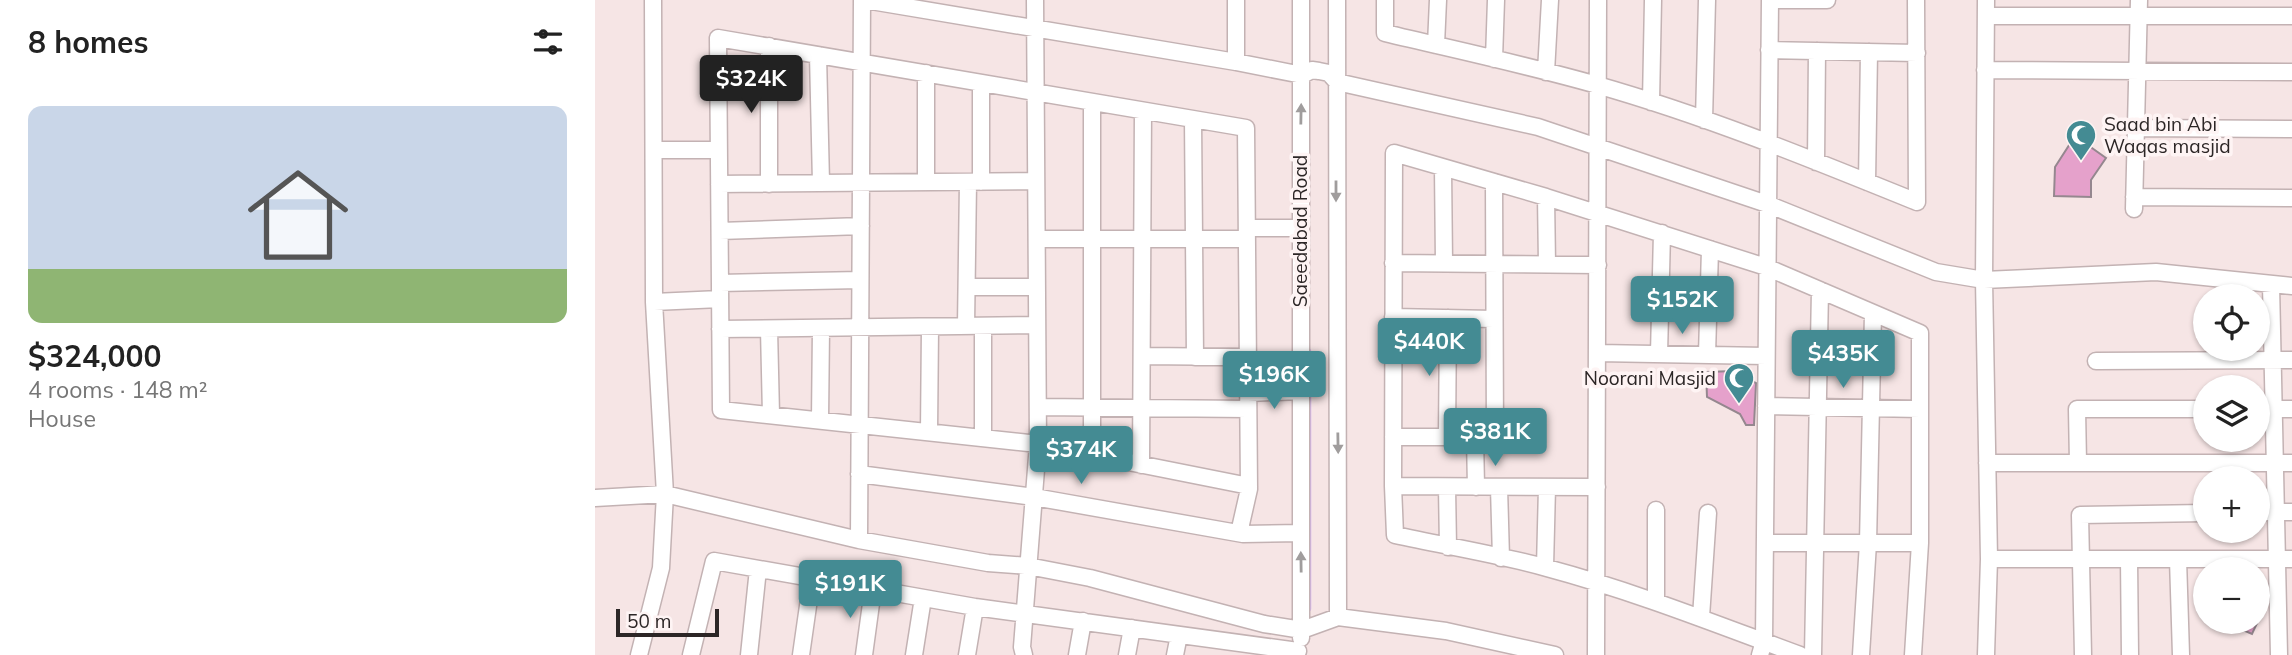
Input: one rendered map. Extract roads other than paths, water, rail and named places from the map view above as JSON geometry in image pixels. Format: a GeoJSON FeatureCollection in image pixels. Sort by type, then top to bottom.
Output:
{"type":"FeatureCollection","features":[{"type":"Feature","properties":{"kind":"street"},"geometry":{"type":"LineString","coordinates":[[639,655],[661,568],[665,494],[654,302],[653,0]]}},
{"type":"Feature","properties":{"kind":"street"},"geometry":{"type":"LineString","coordinates":[[859,540],[863,0],[1302,75],[1312,70],[1329,73],[1337,82],[1538,127],[1767,204],[1936,272],[1984,279],[2156,272],[2292,286]]}},
{"type":"Feature","properties":{"kind":"street"},"geometry":{"type":"LineString","coordinates":[[1024,655],[1024,613],[1038,444],[1035,0]]}},
{"type":"Feature","properties":{"kind":"street","name":"Saeedabad Road"},"geometry":{"type":"LineString","coordinates":[[1297,653],[1302,630],[1301,0]]}},
{"type":"Feature","properties":{"kind":"street","name":"Saeedabad Road"},"geometry":{"type":"LineString","coordinates":[[1336,0],[1338,617]]}},
{"type":"Feature","properties":{"kind":"street"},"geometry":{"type":"LineString","coordinates":[[1385,0],[1385,33],[1598,85],[1768,142],[1917,202],[1916,0]]}},
{"type":"Feature","properties":{"kind":"street"},"geometry":{"type":"LineString","coordinates":[[1436,45],[1438,0]]}},
{"type":"Feature","properties":{"kind":"street"},"geometry":{"type":"LineString","coordinates":[[1494,59],[1496,0]]}},
{"type":"Feature","properties":{"kind":"street"},"geometry":{"type":"LineString","coordinates":[[1546,72],[1550,0]]}},
{"type":"Feature","properties":{"kind":"street"},"geometry":{"type":"LineString","coordinates":[[1595,655],[1598,0]]}},
{"type":"Feature","properties":{"kind":"street"},"geometry":{"type":"LineString","coordinates":[[1651,102],[1653,0]]}},
{"type":"Feature","properties":{"kind":"street"},"geometry":{"type":"LineString","coordinates":[[1704,120],[1707,0]]}},
{"type":"Feature","properties":{"kind":"street"},"geometry":{"type":"LineString","coordinates":[[1762,648],[1770,0],[1827,0]]}},
{"type":"Feature","properties":{"kind":"street"},"geometry":{"type":"LineString","coordinates":[[1232,1],[1236,62]]}},
{"type":"Feature","properties":{"kind":"street"},"geometry":{"type":"LineString","coordinates":[[1986,655],[1989,559],[1984,279],[1986,8],[2139,8],[2292,16]]}},
{"type":"Feature","properties":{"kind":"street"},"geometry":{"type":"LineString","coordinates":[[2139,8],[2134,203],[2292,198]]}},
{"type":"Feature","properties":{"kind":"street"},"geometry":{"type":"LineString","coordinates":[[1239,533],[1249,486],[1246,128],[718,37],[721,410],[1038,444],[1249,486]]}},
{"type":"Feature","properties":{"kind":"street"},"geometry":{"type":"LineString","coordinates":[[769,46],[769,184]]}},
{"type":"Feature","properties":{"kind":"street"},"geometry":{"type":"LineString","coordinates":[[1769,50],[1916,53]]}},
{"type":"Feature","properties":{"kind":"street"},"geometry":{"type":"LineString","coordinates":[[1816,162],[1817,51]]}},
{"type":"Feature","properties":{"kind":"street"},"geometry":{"type":"LineString","coordinates":[[1867,182],[1869,52]]}},
{"type":"Feature","properties":{"kind":"street"},"geometry":{"type":"LineString","coordinates":[[818,55],[821,183]]}},
{"type":"Feature","properties":{"kind":"street"},"geometry":{"type":"LineString","coordinates":[[1986,70],[2292,72]]}},
{"type":"Feature","properties":{"kind":"street"},"geometry":{"type":"LineString","coordinates":[[926,73],[926,182]]}},
{"type":"Feature","properties":{"kind":"street"},"geometry":{"type":"LineString","coordinates":[[966,326],[981,83]]}},
{"type":"Feature","properties":{"kind":"street"},"geometry":{"type":"LineString","coordinates":[[1091,455],[1092,102]]}},
{"type":"Feature","properties":{"kind":"street"},"geometry":{"type":"LineString","coordinates":[[1141,465],[1143,111]]}},
{"type":"Feature","properties":{"kind":"street"},"geometry":{"type":"LineString","coordinates":[[1193,119],[1195,357]]}},
{"type":"Feature","properties":{"kind":"street"},"geometry":{"type":"LineString","coordinates":[[2136,128],[2292,130]]}},
{"type":"Feature","properties":{"kind":"street"},"geometry":{"type":"LineString","coordinates":[[653,150],[719,150]]}},
{"type":"Feature","properties":{"kind":"street"},"geometry":{"type":"LineString","coordinates":[[1800,655],[1762,648],[1701,617],[1597,582],[1545,567],[1395,536],[1392,486],[1394,153],[1546,197],[1766,267],[1920,333],[1920,543],[1913,655]]}},
{"type":"Feature","properties":{"kind":"street"},"geometry":{"type":"LineString","coordinates":[[1443,168],[1444,263]]}},
{"type":"Feature","properties":{"kind":"street"},"geometry":{"type":"LineString","coordinates":[[719,184],[1036,181]]}},
{"type":"Feature","properties":{"kind":"street"},"geometry":{"type":"LineString","coordinates":[[1393,437],[1495,437],[1495,183]]}},
{"type":"Feature","properties":{"kind":"street"},"geometry":{"type":"LineString","coordinates":[[1546,197],[1547,264]]}},
{"type":"Feature","properties":{"kind":"street"},"geometry":{"type":"LineString","coordinates":[[720,231],[861,226]]}},
{"type":"Feature","properties":{"kind":"street"},"geometry":{"type":"LineString","coordinates":[[1037,239],[1193,239],[1300,228]]}},
{"type":"Feature","properties":{"kind":"street"},"geometry":{"type":"LineString","coordinates":[[1659,354],[1662,233]]}},
{"type":"Feature","properties":{"kind":"street"},"geometry":{"type":"LineString","coordinates":[[1707,355],[1710,249]]}},
{"type":"Feature","properties":{"kind":"street"},"geometry":{"type":"LineString","coordinates":[[1393,263],[1598,265]]}},
{"type":"Feature","properties":{"kind":"street"},"geometry":{"type":"LineString","coordinates":[[654,302],[720,291],[860,280]]}},
{"type":"Feature","properties":{"kind":"street"},"geometry":{"type":"LineString","coordinates":[[2270,376],[2271,285]]}},
{"type":"Feature","properties":{"kind":"street"},"geometry":{"type":"LineString","coordinates":[[967,287],[1037,287]]}},
{"type":"Feature","properties":{"kind":"street"},"geometry":{"type":"LineString","coordinates":[[1814,655],[1820,290]]}},
{"type":"Feature","properties":{"kind":"street"},"geometry":{"type":"LineString","coordinates":[[1861,655],[1868,543],[1873,313]]}},
{"type":"Feature","properties":{"kind":"street"},"geometry":{"type":"LineString","coordinates":[[1393,317],[1494,319]]}},
{"type":"Feature","properties":{"kind":"street"},"geometry":{"type":"LineString","coordinates":[[1447,437],[1448,318]]}},
{"type":"Feature","properties":{"kind":"street"},"geometry":{"type":"LineString","coordinates":[[720,330],[1037,325]]}},
{"type":"Feature","properties":{"kind":"street"},"geometry":{"type":"LineString","coordinates":[[983,326],[983,438]]}},
{"type":"Feature","properties":{"kind":"street"},"geometry":{"type":"LineString","coordinates":[[929,432],[930,327]]}},
{"type":"Feature","properties":{"kind":"street"},"geometry":{"type":"LineString","coordinates":[[820,421],[821,328]]}},
{"type":"Feature","properties":{"kind":"street"},"geometry":{"type":"LineString","coordinates":[[769,329],[771,415]]}},
{"type":"Feature","properties":{"kind":"street"},"geometry":{"type":"LineString","coordinates":[[1598,353],[1766,356]]}},
{"type":"Feature","properties":{"kind":"street"},"geometry":{"type":"LineString","coordinates":[[1142,356],[1248,357]]}},
{"type":"Feature","properties":{"kind":"street"},"geometry":{"type":"LineString","coordinates":[[2096,361],[2292,360]]}},
{"type":"Feature","properties":{"kind":"street"},"geometry":{"type":"LineString","coordinates":[[1038,407],[1142,408],[1248,401],[1300,391]]}},
{"type":"Feature","properties":{"kind":"street"},"geometry":{"type":"LineString","coordinates":[[1766,407],[1920,409]]}},
{"type":"Feature","properties":{"kind":"street"},"geometry":{"type":"LineString","coordinates":[[2078,463],[2077,409],[2193,409]]}},
{"type":"Feature","properties":{"kind":"street"},"geometry":{"type":"LineString","coordinates":[[2270,409],[2292,409]]}},
{"type":"Feature","properties":{"kind":"street"},"geometry":{"type":"LineString","coordinates":[[2270,433],[2284,512],[2285,617],[2279,655]]}},
{"type":"Feature","properties":{"kind":"street"},"geometry":{"type":"LineString","coordinates":[[1475,437],[1476,487]]}},
{"type":"Feature","properties":{"kind":"street"},"geometry":{"type":"LineString","coordinates":[[1987,463],[2292,463]]}},
{"type":"Feature","properties":{"kind":"street"},"geometry":{"type":"LineString","coordinates":[[859,474],[1034,497],[1239,533],[1301,533]]}},
{"type":"Feature","properties":{"kind":"street"},"geometry":{"type":"LineString","coordinates":[[1392,486],[1597,487]]}},
{"type":"Feature","properties":{"kind":"street"},"geometry":{"type":"LineString","coordinates":[[1447,486],[1448,547]]}},
{"type":"Feature","properties":{"kind":"street"},"geometry":{"type":"LineString","coordinates":[[1499,486],[1501,558]]}},
{"type":"Feature","properties":{"kind":"street"},"geometry":{"type":"LineString","coordinates":[[1545,567],[1547,487]]}},
{"type":"Feature","properties":{"kind":"street"},"geometry":{"type":"LineString","coordinates":[[595,498],[665,494],[859,540],[1090,578],[1264,624],[1302,630],[1338,617],[1446,631],[1555,655]]}},
{"type":"Feature","properties":{"kind":"street"},"geometry":{"type":"LineString","coordinates":[[1656,510],[1656,601]]}},
{"type":"Feature","properties":{"kind":"street"},"geometry":{"type":"LineString","coordinates":[[1701,617],[1708,513]]}},
{"type":"Feature","properties":{"kind":"street"},"geometry":{"type":"LineString","coordinates":[[2083,655],[2080,515],[2193,513]]}},
{"type":"Feature","properties":{"kind":"street"},"geometry":{"type":"LineString","coordinates":[[1765,543],[1920,543]]}},
{"type":"Feature","properties":{"kind":"street"},"geometry":{"type":"LineString","coordinates":[[1989,559],[2284,559]]}},
{"type":"Feature","properties":{"kind":"street"},"geometry":{"type":"LineString","coordinates":[[2129,559],[2130,655]]}},
{"type":"Feature","properties":{"kind":"street"},"geometry":{"type":"LineString","coordinates":[[2178,559],[2181,655]]}},
{"type":"Feature","properties":{"kind":"street"},"geometry":{"type":"LineString","coordinates":[[691,655],[714,561],[975,607],[1179,635],[1238,649],[1297,653]]}},
{"type":"Feature","properties":{"kind":"street"},"geometry":{"type":"LineString","coordinates":[[749,655],[758,569]]}},
{"type":"Feature","properties":{"kind":"street"},"geometry":{"type":"LineString","coordinates":[[801,655],[812,578]]}},
{"type":"Feature","properties":{"kind":"street"},"geometry":{"type":"LineString","coordinates":[[864,655],[873,589]]}},
{"type":"Feature","properties":{"kind":"street"},"geometry":{"type":"LineString","coordinates":[[914,655],[923,598]]}},
{"type":"Feature","properties":{"kind":"street"},"geometry":{"type":"LineString","coordinates":[[967,655],[975,607]]}},
{"type":"Feature","properties":{"kind":"street"},"geometry":{"type":"LineString","coordinates":[[1077,655],[1083,621]]}},
{"type":"Feature","properties":{"kind":"street"},"geometry":{"type":"LineString","coordinates":[[1127,655],[1132,628]]}},
{"type":"Feature","properties":{"kind":"street"},"geometry":{"type":"LineString","coordinates":[[1175,655],[1179,635]]}},
{"type":"Feature","properties":{"kind":"waterway"},"geometry":{"type":"LineString","coordinates":[[1309,351],[1309,609]]}},
{"type":"Feature","properties":{"kind":"place","name":"Saad bin Abi Waqas masjid"},"geometry":{"type":"Point","coordinates":[2081,162]}},
{"type":"Feature","properties":{"kind":"place","name":"Noorani Masjid"},"geometry":{"type":"Point","coordinates":[1739,405]}}]}
